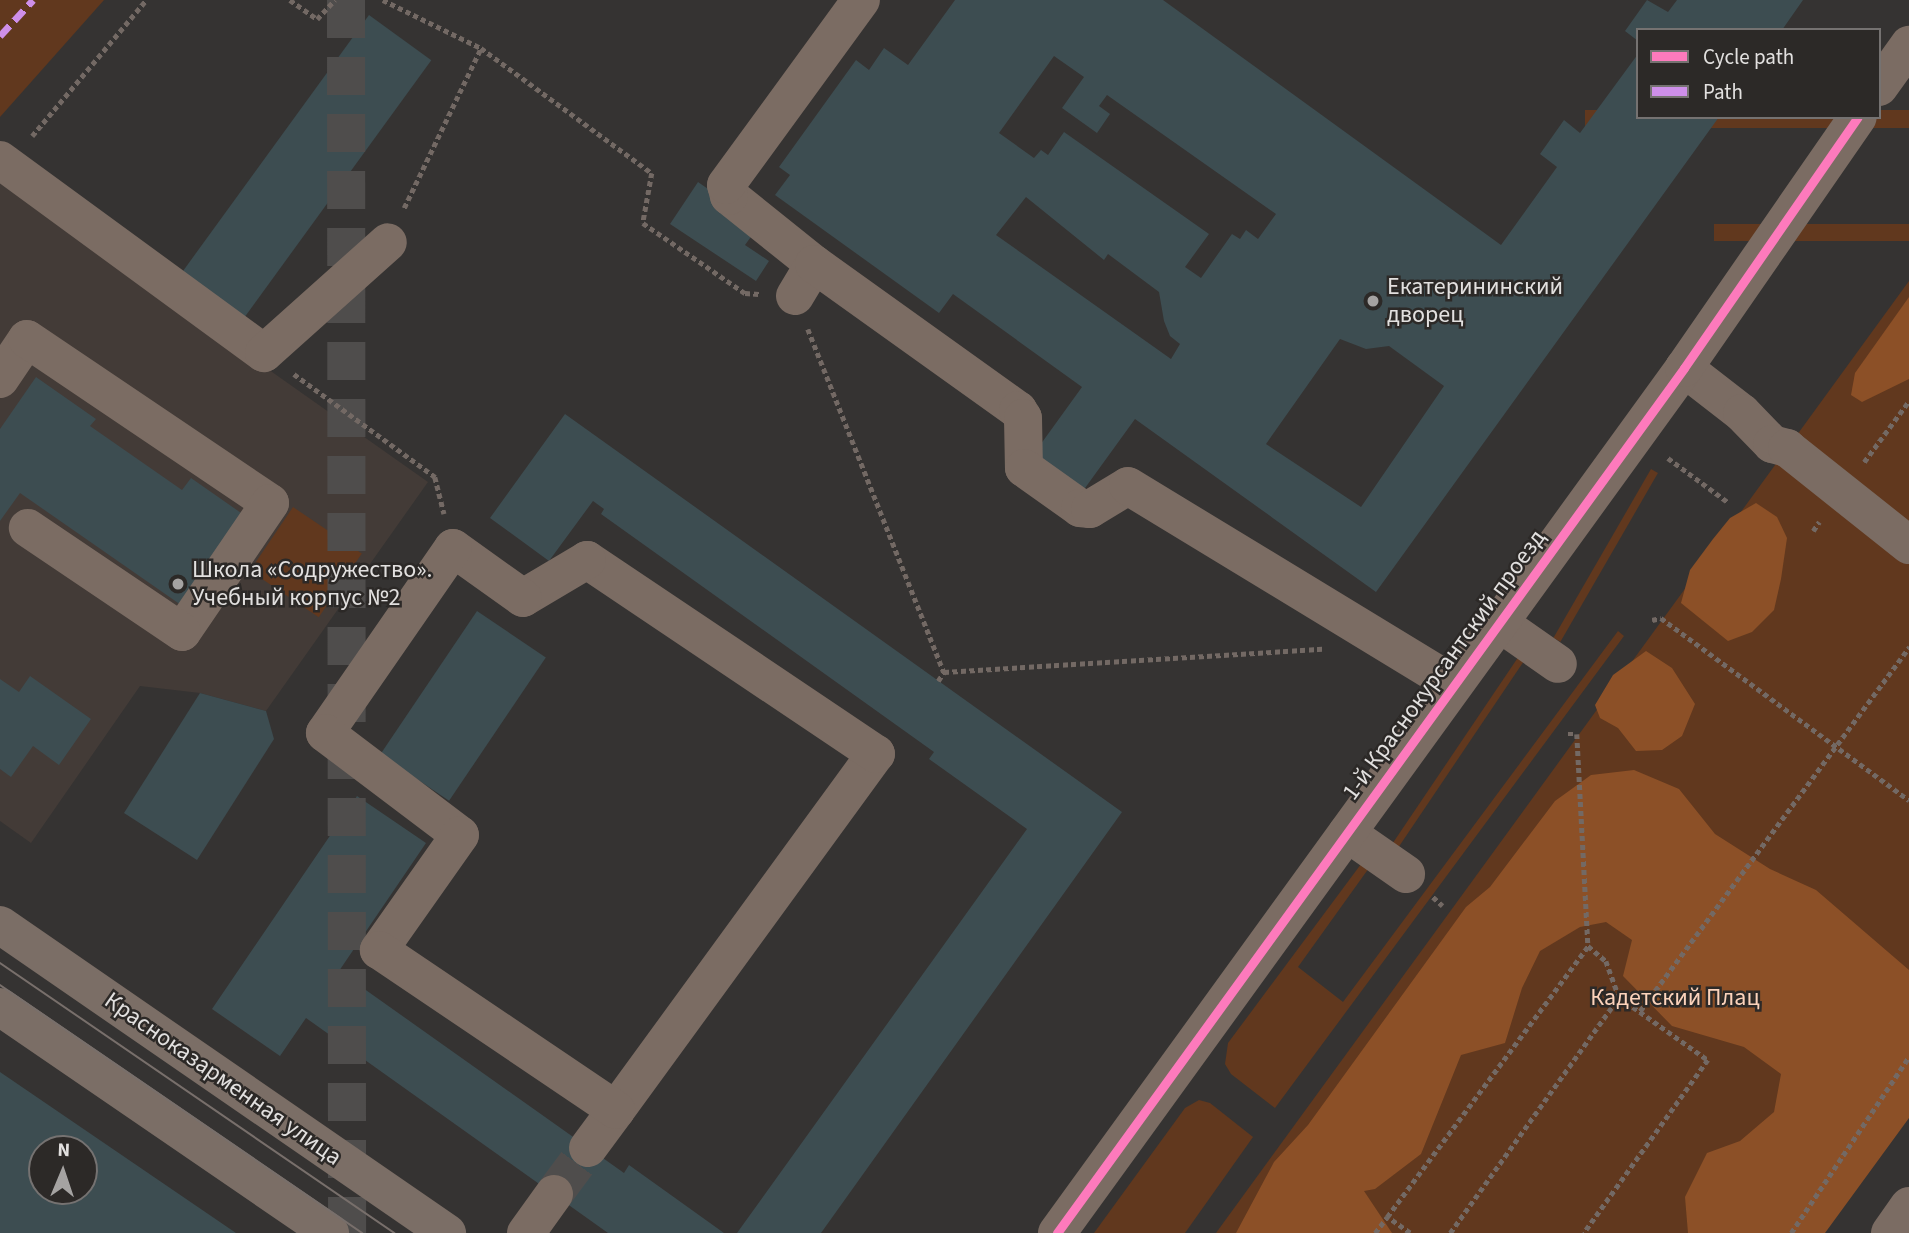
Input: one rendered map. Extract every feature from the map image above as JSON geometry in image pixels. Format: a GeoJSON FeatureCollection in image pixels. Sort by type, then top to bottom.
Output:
{"type":"FeatureCollection","features":[{"type":"Feature","properties":{"kind":"main road","name":"Красноказарменная улица"},"geometry":{"type":"LineString","coordinates":[[0,925],[447,1233]]}},
{"type":"Feature","properties":{"kind":"main road"},"geometry":{"type":"LineString","coordinates":[[0,1007],[330,1233]]}},
{"type":"Feature","properties":{"kind":"street"},"geometry":{"type":"LineString","coordinates":[[861,0],[726,184],[729,196],[814,264],[1018,410],[1023,418],[1024,468],[1032,478],[1085,510],[1128,486],[1454,684]]}},
{"type":"Feature","properties":{"kind":"street"},"geometry":{"type":"LineString","coordinates":[[1881,84],[1909,45]]}},
{"type":"Feature","properties":{"kind":"street","name":"1-й Краснокурсантский проезд"},"geometry":{"type":"LineString","coordinates":[[1057,1233],[1684,368],[1857,119]]}},
{"type":"Feature","properties":{"kind":"street"},"geometry":{"type":"LineString","coordinates":[[4,163],[264,353],[388,242]]}},
{"type":"Feature","properties":{"kind":"street"},"geometry":{"type":"LineString","coordinates":[[795,296],[814,264]]}},
{"type":"Feature","properties":{"kind":"street"},"geometry":{"type":"LineString","coordinates":[[0,379],[27,340],[270,503],[182,632],[28,528]]}},
{"type":"Feature","properties":{"kind":"street"},"geometry":{"type":"LineString","coordinates":[[1684,368],[1742,413],[1772,444],[1787,448],[1909,545]]}},
{"type":"Feature","properties":{"kind":"street"},"geometry":{"type":"LineString","coordinates":[[588,1148],[616,1110],[876,754],[586,560],[523,597],[453,548],[325,733],[460,835],[379,950],[616,1110]]}},
{"type":"Feature","properties":{"kind":"street"},"geometry":{"type":"LineString","coordinates":[[1498,622],[1558,664]]}},
{"type":"Feature","properties":{"kind":"street"},"geometry":{"type":"LineString","coordinates":[[1348,833],[1406,874]]}},
{"type":"Feature","properties":{"kind":"street"},"geometry":{"type":"LineString","coordinates":[[526,1233],[554,1194]]}},
{"type":"Feature","properties":{"kind":"street"},"geometry":{"type":"LineString","coordinates":[[1890,1233],[1909,1206]]}},
{"type":"Feature","properties":{"kind":"path"},"geometry":{"type":"LineString","coordinates":[[4,163],[146,0]]}},
{"type":"Feature","properties":{"kind":"path"},"geometry":{"type":"LineString","coordinates":[[290,0],[317,19],[335,0]]}},
{"type":"Feature","properties":{"kind":"path"},"geometry":{"type":"LineString","coordinates":[[383,0],[481,48],[652,173],[643,223],[745,293],[795,296],[944,672]]}},
{"type":"Feature","properties":{"kind":"path"},"geometry":{"type":"LineString","coordinates":[[388,242],[481,48]]}},
{"type":"Feature","properties":{"kind":"path"},"geometry":{"type":"LineString","coordinates":[[264,353],[435,477],[453,548]]}},
{"type":"Feature","properties":{"kind":"path"},"geometry":{"type":"LineString","coordinates":[[1668,458],[1729,503]]}},
{"type":"Feature","properties":{"kind":"path"},"geometry":{"type":"LineString","coordinates":[[1652,620],[1661,618],[1909,800]]}},
{"type":"Feature","properties":{"kind":"path"},"geometry":{"type":"LineString","coordinates":[[944,672],[1390,644]]}},
{"type":"Feature","properties":{"kind":"path"},"geometry":{"type":"LineString","coordinates":[[1640,1011],[1909,647]]}},
{"type":"Feature","properties":{"kind":"path"},"geometry":{"type":"LineString","coordinates":[[938,681],[944,672]]}},
{"type":"Feature","properties":{"kind":"path"},"geometry":{"type":"LineString","coordinates":[[1375,1233],[1588,946],[1577,734],[1568,734]]}},
{"type":"Feature","properties":{"kind":"path"},"geometry":{"type":"LineString","coordinates":[[1584,1233],[1708,1060],[1619,997],[1606,961],[1588,946]]}},
{"type":"Feature","properties":{"kind":"path"},"geometry":{"type":"LineString","coordinates":[[1450,1233],[1619,997]]}},
{"type":"Feature","properties":{"kind":"path"},"geometry":{"type":"LineString","coordinates":[[1791,1233],[1909,1057]]}},
{"type":"Feature","properties":{"kind":"path"},"geometry":{"type":"LineString","coordinates":[[1387,1217],[1410,1233]]}},
{"type":"Feature","properties":{"kind":"shaded area","name":"Школа «Содружество». Учебный корпус №2"},"geometry":{"type":"Polygon","coordinates":[[[0,180],[428,482],[266,711],[200,693],[140,686],[31,843],[0,821],[0,180]]]}},
{"type":"Feature","properties":{"kind":"green space"},"geometry":{"type":"Polygon","coordinates":[[[0,0],[104,0],[0,117],[0,0]]]}},
{"type":"Feature","properties":{"kind":"green space"},"geometry":{"type":"Polygon","coordinates":[[[1585,110],[1636,110],[1636,119],[1881,119],[1881,110],[1909,110],[1909,128],[1585,128],[1585,110]]]}},
{"type":"Feature","properties":{"kind":"green space"},"geometry":{"type":"Polygon","coordinates":[[[1714,224],[1909,224],[1909,241],[1714,241],[1714,224]]]}},
{"type":"Feature","properties":{"kind":"green space","name":"Кадетский Плац"},"geometry":{"type":"Polygon","coordinates":[[[1909,281],[1909,1112],[1820,1233],[1216,1233],[1909,281]]]}},
{"type":"Feature","properties":{"kind":"green space"},"geometry":{"type":"Polygon","coordinates":[[[1909,297],[1909,379],[1862,402],[1851,395],[1855,373],[1909,297]]]}},
{"type":"Feature","properties":{"kind":"green space"},"geometry":{"type":"Polygon","coordinates":[[[1651,469],[1658,473],[1560,642],[1554,638],[1651,469]]]}},
{"type":"Feature","properties":{"kind":"green space"},"geometry":{"type":"Polygon","coordinates":[[[1756,503],[1777,517],[1787,538],[1781,579],[1774,610],[1752,632],[1728,641],[1681,603],[1690,570],[1713,539],[1730,518],[1756,503]]]}},
{"type":"Feature","properties":{"kind":"green space"},"geometry":{"type":"Polygon","coordinates":[[[293,507],[362,553],[319,617],[250,571],[293,507]]]}},
{"type":"Feature","properties":{"kind":"green space"},"geometry":{"type":"Polygon","coordinates":[[[1618,631],[1624,636],[1275,1108],[1231,1074],[1225,1064],[1228,1043],[1367,856],[1374,861],[1298,967],[1343,1002],[1618,631]]]}},
{"type":"Feature","properties":{"kind":"green space"},"geometry":{"type":"Polygon","coordinates":[[[1646,651],[1672,668],[1695,704],[1682,736],[1662,750],[1636,751],[1618,728],[1600,718],[1595,705],[1613,675],[1646,651]]]}},
{"type":"Feature","properties":{"kind":"green space"},"geometry":{"type":"Polygon","coordinates":[[[1521,653],[1527,657],[1398,848],[1392,845],[1521,653]]]}},
{"type":"Feature","properties":{"kind":"green space"},"geometry":{"type":"Polygon","coordinates":[[[1634,770],[1679,789],[1715,834],[1770,869],[1816,890],[1909,970],[1909,1118],[1825,1233],[1688,1233],[1685,1197],[1707,1153],[1740,1141],[1774,1112],[1781,1074],[1744,1047],[1672,1026],[1623,976],[1632,940],[1606,922],[1580,927],[1540,951],[1522,988],[1505,1043],[1461,1055],[1421,1154],[1375,1189],[1364,1191],[1392,1233],[1236,1233],[1274,1162],[1308,1125],[1466,907],[1490,887],[1555,801],[1591,775],[1634,770]]]}},
{"type":"Feature","properties":{"kind":"green space"},"geometry":{"type":"Polygon","coordinates":[[[1199,1100],[1210,1103],[1253,1137],[1185,1233],[1094,1233],[1185,1108],[1199,1100]]]}},
{"type":"Feature","properties":{"kind":"building","name":"Екатерининский дворец"},"geometry":{"type":"Polygon","coordinates":[[[955,0],[1163,0],[1501,245],[1557,167],[1540,154],[1564,120],[1580,133],[1636,57],[1636,119],[1718,119],[1376,592],[1135,419],[1080,495],[1030,459],[1082,387],[953,294],[939,313],[775,195],[790,175],[779,167],[856,60],[869,70],[884,48],[908,65],[955,0]],[[1054,56],[999,133],[1034,158],[1041,150],[1048,155],[1064,132],[1209,234],[1185,267],[1201,278],[1232,234],[1240,239],[1246,230],[1258,239],[1276,214],[1107,95],[1099,106],[1110,114],[1097,133],[1062,108],[1084,77],[1054,56]],[[1026,197],[996,235],[1171,359],[1180,344],[1170,336],[1164,321],[1159,292],[1108,254],[1104,260],[1026,197]],[[1340,339],[1266,444],[1361,507],[1444,386],[1389,346],[1366,349],[1340,339]]]}},
{"type":"Feature","properties":{"kind":"building"},"geometry":{"type":"Polygon","coordinates":[[[1647,0],[1668,12],[1677,0],[1803,0],[1783,28],[1636,28],[1636,39],[1625,31],[1647,0]]]}},
{"type":"Feature","properties":{"kind":"building"},"geometry":{"type":"Polygon","coordinates":[[[369,15],[431,60],[242,321],[180,276],[369,15]]]}},
{"type":"Feature","properties":{"kind":"building"},"geometry":{"type":"Polygon","coordinates":[[[698,182],[724,200],[753,234],[745,245],[769,261],[756,281],[670,224],[698,182]]]}},
{"type":"Feature","properties":{"kind":"building"},"geometry":{"type":"Polygon","coordinates":[[[36,377],[96,419],[90,426],[182,490],[191,478],[244,515],[181,605],[20,493],[0,521],[0,429],[36,377]]]}},
{"type":"Feature","properties":{"kind":"building"},"geometry":{"type":"Polygon","coordinates":[[[565,414],[1122,812],[821,1233],[737,1233],[1027,829],[929,759],[934,752],[601,514],[604,509],[593,501],[549,561],[490,518],[565,414]]]}},
{"type":"Feature","properties":{"kind":"building"},"geometry":{"type":"Polygon","coordinates":[[[477,611],[546,657],[449,801],[380,754],[477,611]]]}},
{"type":"Feature","properties":{"kind":"building"},"geometry":{"type":"Polygon","coordinates":[[[30,676],[91,719],[59,765],[33,746],[11,777],[0,769],[0,679],[19,692],[30,676]]]}},
{"type":"Feature","properties":{"kind":"building"},"geometry":{"type":"Polygon","coordinates":[[[200,693],[266,711],[274,739],[197,860],[124,813],[200,693]]]}},
{"type":"Feature","properties":{"kind":"building"},"geometry":{"type":"Polygon","coordinates":[[[357,796],[426,843],[339,971],[624,1173],[629,1165],[724,1233],[608,1233],[306,1018],[280,1056],[212,1009],[357,796]]]}},
{"type":"Feature","properties":{"kind":"building"},"geometry":{"type":"Polygon","coordinates":[[[0,1072],[92,1135],[28,1135],[28,1205],[98,1205],[98,1139],[236,1233],[0,1233],[0,1072]]]}},
{"type":"Feature","properties":{"kind":"tunnel"},"geometry":{"type":"LineString","coordinates":[[346,0],[347,1233]]}},
{"type":"Feature","properties":{"kind":"tunnel"},"geometry":{"type":"LineString","coordinates":[[554,1194],[588,1148]]}},
{"type":"Feature","properties":{"kind":"tram line"},"geometry":{"type":"LineString","coordinates":[[0,963],[395,1233]]}},
{"type":"Feature","properties":{"kind":"tram line"},"geometry":{"type":"LineString","coordinates":[[0,985],[362,1233]]}},
{"type":"Feature","properties":{"kind":"marked path"},"geometry":{"type":"LineString","coordinates":[[0,36],[33,0]]}},
{"type":"Feature","properties":{"kind":"cycle path"},"geometry":{"type":"LineString","coordinates":[[1057,1233],[1684,368],[1857,119]]}},
{"type":"Feature","properties":{"kind":"place","name":"Екатерининский дворец"},"geometry":{"type":"Point","coordinates":[1373,301]}},
{"type":"Feature","properties":{"kind":"place","name":"Школа «Содружество». Учебный корпус №2"},"geometry":{"type":"Point","coordinates":[178,584]}}]}
